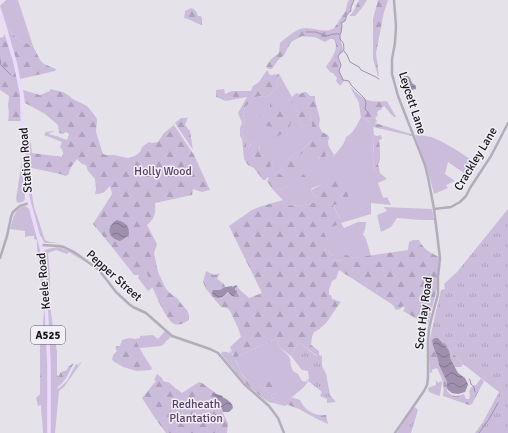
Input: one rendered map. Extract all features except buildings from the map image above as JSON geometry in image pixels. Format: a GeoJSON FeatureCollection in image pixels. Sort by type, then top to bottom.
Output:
{"type":"FeatureCollection","features":[{"type":"Feature","properties":{"kind":"main road","name":"Station Road"},"geometry":{"type":"LineString","coordinates":[[0,12],[15,62],[22,97],[23,159],[25,182],[30,202]]}},
{"type":"Feature","properties":{"kind":"main road","name":"Keele Road"},"geometry":{"type":"LineString","coordinates":[[30,202],[44,261],[49,365],[49,433]]}},
{"type":"Feature","properties":{"kind":"street","name":"Leycett Lane"},"geometry":{"type":"LineString","coordinates":[[394,0],[396,26],[392,59],[392,74],[398,96],[425,164],[434,209]]}},
{"type":"Feature","properties":{"kind":"street","name":"Crackley Lane"},"geometry":{"type":"LineString","coordinates":[[434,209],[451,207],[460,202],[466,196],[491,156],[508,123]]}},
{"type":"Feature","properties":{"kind":"street","name":"Station Road"},"geometry":{"type":"LineString","coordinates":[[0,258],[11,217],[20,206],[30,202]]}},
{"type":"Feature","properties":{"kind":"street","name":"Scot Hay Road"},"geometry":{"type":"LineString","coordinates":[[394,433],[424,392],[427,385],[429,333],[438,294],[440,258],[434,209]]}},
{"type":"Feature","properties":{"kind":"street","name":"Pepper Street"},"geometry":{"type":"LineString","coordinates":[[41,245],[64,248],[71,251],[99,270],[116,292],[133,308],[146,313],[172,336],[218,353],[244,384],[269,406],[278,418],[284,433]]}},
{"type":"Feature","properties":{"kind":"street"},"geometry":{"type":"LineString","coordinates":[[42,250],[51,246]]}},
{"type":"Feature","properties":{"kind":"green space"},"geometry":{"type":"Polygon","coordinates":[[[6,0],[18,0],[33,46],[18,40],[7,28],[0,6],[6,0]]]}},
{"type":"Feature","properties":{"kind":"green space"},"geometry":{"type":"Polygon","coordinates":[[[349,0],[354,0],[351,11],[347,14],[345,21],[341,23],[342,29],[340,36],[343,52],[338,58],[340,64],[339,71],[344,81],[340,86],[336,81],[337,78],[326,67],[333,57],[336,49],[333,39],[325,42],[315,37],[302,36],[291,42],[284,55],[278,60],[272,69],[266,67],[271,59],[279,53],[280,43],[296,31],[309,28],[326,31],[334,28],[345,12],[349,0]]]}},
{"type":"Feature","properties":{"kind":"green space"},"geometry":{"type":"Polygon","coordinates":[[[359,0],[367,0],[355,16],[350,16],[353,12],[359,0]]]}},
{"type":"Feature","properties":{"kind":"green space"},"geometry":{"type":"Polygon","coordinates":[[[378,0],[388,0],[384,12],[376,53],[379,76],[373,59],[373,19],[378,0]]]}},
{"type":"Feature","properties":{"kind":"green space"},"geometry":{"type":"Polygon","coordinates":[[[191,8],[196,11],[198,16],[201,16],[202,25],[184,18],[185,11],[191,8]]]}},
{"type":"Feature","properties":{"kind":"green space"},"geometry":{"type":"Polygon","coordinates":[[[7,28],[18,40],[33,46],[40,60],[44,64],[56,69],[55,71],[20,79],[7,28]]]}},
{"type":"Feature","properties":{"kind":"green space"},"geometry":{"type":"Polygon","coordinates":[[[5,34],[13,60],[20,93],[21,121],[8,121],[9,96],[0,90],[0,37],[3,37],[5,34]]]}},
{"type":"Feature","properties":{"kind":"green space"},"geometry":{"type":"Polygon","coordinates":[[[267,70],[270,75],[279,74],[277,86],[270,95],[256,97],[245,107],[243,114],[245,122],[241,133],[246,142],[246,153],[255,138],[260,144],[259,150],[268,148],[274,156],[269,170],[280,174],[289,186],[274,191],[267,181],[269,178],[268,177],[263,180],[254,168],[248,165],[244,159],[242,139],[240,136],[240,128],[242,123],[238,113],[247,97],[226,101],[216,97],[216,90],[224,89],[225,94],[232,91],[251,91],[253,86],[259,82],[267,70]]]}},
{"type":"Feature","properties":{"kind":"green space"},"geometry":{"type":"Polygon","coordinates":[[[279,74],[292,97],[289,100],[297,109],[301,127],[307,125],[307,101],[312,121],[312,140],[286,161],[295,165],[293,160],[304,151],[318,155],[319,159],[326,154],[333,157],[346,137],[355,128],[361,117],[370,123],[372,138],[374,140],[374,169],[378,176],[380,173],[387,179],[378,183],[383,197],[387,197],[391,205],[371,203],[371,214],[341,223],[344,228],[358,222],[366,222],[363,234],[371,256],[353,258],[350,256],[342,260],[333,261],[333,256],[323,248],[323,230],[340,219],[333,204],[321,185],[312,188],[311,190],[317,198],[317,202],[300,206],[284,205],[283,200],[274,191],[289,186],[269,170],[273,161],[259,151],[260,146],[251,143],[246,154],[246,142],[241,133],[245,122],[243,114],[245,107],[256,97],[270,95],[277,86],[279,74]]]}},
{"type":"Feature","properties":{"kind":"green space"},"geometry":{"type":"Polygon","coordinates":[[[351,87],[366,100],[387,101],[396,117],[394,117],[384,106],[381,109],[382,110],[379,110],[377,113],[378,115],[375,118],[377,121],[375,123],[411,134],[412,136],[373,127],[374,135],[381,135],[382,139],[379,140],[380,160],[378,164],[380,173],[378,176],[375,176],[373,157],[374,140],[372,138],[371,125],[368,121],[361,117],[359,103],[351,87]]]}},
{"type":"Feature","properties":{"kind":"green space","name":"Holly Wood"},"geometry":{"type":"Polygon","coordinates":[[[50,89],[63,92],[87,106],[96,117],[96,132],[103,154],[128,158],[135,156],[140,152],[142,147],[149,142],[158,142],[164,133],[174,125],[194,155],[210,190],[202,192],[193,189],[192,195],[155,203],[154,216],[147,225],[157,244],[154,253],[158,272],[166,289],[177,298],[187,310],[189,320],[178,325],[170,321],[150,282],[146,270],[141,275],[134,275],[93,224],[112,194],[110,186],[104,192],[95,194],[95,179],[88,171],[86,165],[82,164],[77,159],[71,167],[68,175],[65,176],[27,167],[26,138],[31,144],[32,153],[62,157],[63,152],[60,147],[62,142],[44,135],[46,132],[55,131],[49,134],[67,140],[69,134],[66,132],[63,134],[59,133],[58,125],[45,114],[25,103],[23,90],[40,95],[50,91],[50,89]]]}},
{"type":"Feature","properties":{"kind":"green space"},"geometry":{"type":"Polygon","coordinates":[[[304,92],[310,96],[315,96],[320,119],[319,126],[322,132],[328,135],[328,145],[334,155],[333,157],[326,154],[325,157],[320,159],[318,156],[309,160],[304,152],[293,160],[295,165],[301,166],[301,173],[290,170],[286,165],[286,161],[312,140],[312,121],[307,103],[307,125],[301,127],[297,109],[289,100],[296,93],[300,94],[304,92]]]}},
{"type":"Feature","properties":{"kind":"green space"},"geometry":{"type":"Polygon","coordinates":[[[275,100],[281,110],[292,120],[288,130],[275,138],[273,127],[260,125],[261,113],[270,110],[270,101],[275,100]]]}},
{"type":"Feature","properties":{"kind":"green space"},"geometry":{"type":"Polygon","coordinates":[[[188,117],[185,125],[190,131],[193,150],[175,123],[181,118],[188,117]]]}},
{"type":"Feature","properties":{"kind":"green space"},"geometry":{"type":"Polygon","coordinates":[[[415,135],[436,139],[458,151],[472,161],[464,173],[448,162],[445,174],[455,181],[446,185],[448,188],[434,194],[428,171],[415,135]]]}},
{"type":"Feature","properties":{"kind":"green space"},"geometry":{"type":"Polygon","coordinates":[[[25,138],[27,167],[29,168],[34,207],[45,240],[59,243],[45,243],[40,236],[29,196],[27,182],[25,138]]]}},
{"type":"Feature","properties":{"kind":"green space"},"geometry":{"type":"Polygon","coordinates":[[[22,160],[25,198],[24,201],[19,203],[16,199],[22,160]]]}},
{"type":"Feature","properties":{"kind":"green space"},"geometry":{"type":"Polygon","coordinates":[[[327,165],[320,168],[314,177],[303,181],[301,179],[302,175],[310,173],[310,169],[327,165]]]}},
{"type":"Feature","properties":{"kind":"green space"},"geometry":{"type":"Polygon","coordinates":[[[327,178],[342,182],[348,194],[349,202],[333,205],[341,223],[323,231],[326,237],[327,246],[324,249],[328,249],[333,256],[333,261],[342,260],[345,255],[353,258],[408,250],[409,242],[413,240],[419,240],[425,248],[439,257],[437,288],[428,325],[403,311],[405,308],[403,306],[396,310],[393,305],[339,270],[336,279],[332,281],[329,295],[331,295],[332,299],[341,302],[326,323],[319,330],[314,332],[312,337],[311,345],[319,351],[319,355],[317,356],[299,343],[291,356],[278,346],[279,338],[277,338],[237,357],[234,357],[230,347],[241,337],[230,311],[227,308],[221,307],[206,289],[203,282],[206,271],[214,275],[220,273],[217,279],[224,284],[225,287],[219,291],[214,290],[218,298],[235,290],[237,285],[239,289],[249,298],[262,293],[229,226],[252,210],[283,200],[284,205],[300,206],[317,202],[317,198],[311,190],[321,185],[327,178]]]}},
{"type":"Feature","properties":{"kind":"green space"},"geometry":{"type":"Polygon","coordinates":[[[25,206],[30,210],[40,249],[42,263],[48,362],[48,433],[43,433],[41,405],[38,406],[36,398],[40,394],[40,346],[42,339],[44,308],[37,240],[34,239],[34,236],[25,237],[25,231],[10,229],[16,212],[21,207],[25,206]]]}},
{"type":"Feature","properties":{"kind":"green space"},"geometry":{"type":"Polygon","coordinates":[[[384,207],[432,209],[434,220],[397,218],[391,227],[381,232],[377,215],[387,211],[384,207]]]}},
{"type":"Feature","properties":{"kind":"green space"},"geometry":{"type":"Polygon","coordinates":[[[508,209],[508,433],[475,433],[483,422],[499,392],[463,364],[439,336],[430,338],[441,290],[445,289],[444,284],[457,272],[508,209]]]}},
{"type":"Feature","properties":{"kind":"green space"},"geometry":{"type":"Polygon","coordinates":[[[38,241],[44,272],[42,287],[37,242],[38,241]]]}},
{"type":"Feature","properties":{"kind":"green space"},"geometry":{"type":"Polygon","coordinates":[[[58,247],[71,251],[83,261],[69,252],[67,254],[56,250],[48,253],[50,304],[57,351],[58,389],[67,381],[76,364],[79,365],[80,362],[81,363],[64,387],[59,391],[55,433],[50,433],[49,336],[44,251],[58,247]]]}},
{"type":"Feature","properties":{"kind":"green space"},"geometry":{"type":"Polygon","coordinates":[[[146,269],[153,287],[148,291],[138,278],[139,275],[146,269]]]}},
{"type":"Feature","properties":{"kind":"green space"},"geometry":{"type":"Polygon","coordinates":[[[165,331],[171,337],[161,346],[140,348],[135,339],[140,338],[140,336],[153,335],[158,339],[165,331]]]}},
{"type":"Feature","properties":{"kind":"green space"},"geometry":{"type":"Polygon","coordinates":[[[439,335],[463,364],[461,367],[454,367],[449,350],[438,338],[432,340],[439,365],[447,382],[447,391],[455,396],[464,394],[466,399],[469,399],[471,387],[476,385],[481,378],[484,381],[472,404],[469,405],[443,396],[444,392],[442,379],[437,368],[432,370],[430,373],[430,338],[439,335]]]}},
{"type":"Feature","properties":{"kind":"green space"},"geometry":{"type":"Polygon","coordinates":[[[129,338],[135,339],[152,368],[151,370],[137,371],[123,367],[112,360],[113,355],[117,351],[115,348],[120,346],[122,340],[129,338]]]}},
{"type":"Feature","properties":{"kind":"green space"},"geometry":{"type":"Polygon","coordinates":[[[279,338],[278,346],[288,355],[293,371],[298,374],[302,381],[306,382],[307,380],[308,382],[303,388],[284,403],[287,404],[286,406],[277,402],[272,397],[271,395],[277,393],[278,391],[276,386],[264,376],[259,381],[259,385],[269,393],[269,395],[249,382],[240,371],[237,362],[229,352],[231,351],[234,357],[237,357],[279,338]]]}},
{"type":"Feature","properties":{"kind":"green space"},"geometry":{"type":"Polygon","coordinates":[[[299,343],[316,356],[322,356],[322,366],[326,374],[330,395],[336,402],[327,403],[327,399],[320,396],[322,392],[307,380],[309,379],[308,371],[302,370],[291,356],[299,343]]]}},
{"type":"Feature","properties":{"kind":"green space"},"geometry":{"type":"Polygon","coordinates":[[[222,352],[227,352],[233,356],[243,376],[258,389],[269,394],[259,385],[258,381],[265,375],[267,376],[278,388],[277,393],[271,395],[272,397],[277,402],[285,406],[269,402],[245,383],[221,354],[222,352]]]}},
{"type":"Feature","properties":{"kind":"green space"},"geometry":{"type":"Polygon","coordinates":[[[74,363],[64,381],[54,389],[55,375],[57,374],[58,377],[61,372],[67,370],[68,367],[74,363]]]}},
{"type":"Feature","properties":{"kind":"green space"},"geometry":{"type":"Polygon","coordinates":[[[45,365],[45,384],[43,390],[40,389],[40,376],[41,366],[45,365]]]}},
{"type":"Feature","properties":{"kind":"green space","name":"Redheath Plantation"},"geometry":{"type":"Polygon","coordinates":[[[157,374],[163,381],[170,383],[182,393],[199,382],[217,394],[213,393],[222,404],[221,409],[228,423],[227,433],[166,433],[142,398],[156,381],[154,380],[157,374]]]}},
{"type":"Feature","properties":{"kind":"green space"},"geometry":{"type":"Polygon","coordinates":[[[436,381],[438,383],[441,381],[442,383],[439,396],[429,392],[428,388],[436,385],[436,381]]]}},
{"type":"Feature","properties":{"kind":"green space"},"geometry":{"type":"Polygon","coordinates":[[[291,397],[300,400],[304,407],[310,412],[318,415],[326,415],[328,424],[299,409],[283,403],[291,397]]]}},
{"type":"Feature","properties":{"kind":"green space"},"geometry":{"type":"Polygon","coordinates":[[[40,400],[46,406],[46,420],[42,419],[41,405],[38,403],[40,400]]]}},
{"type":"Feature","properties":{"kind":"green space"},"geometry":{"type":"Polygon","coordinates":[[[415,407],[418,410],[411,433],[397,433],[412,409],[415,407]]]}},
{"type":"Feature","properties":{"kind":"water"},"geometry":{"type":"Polygon","coordinates":[[[404,76],[408,76],[410,78],[412,83],[416,86],[416,89],[405,91],[402,84],[404,76]]]}},
{"type":"Feature","properties":{"kind":"water"},"geometry":{"type":"Polygon","coordinates":[[[117,220],[123,222],[129,231],[129,234],[120,241],[110,235],[111,225],[117,220]]]}},
{"type":"Feature","properties":{"kind":"water"},"geometry":{"type":"Polygon","coordinates":[[[236,285],[235,290],[237,292],[234,296],[228,292],[222,297],[218,298],[212,293],[213,290],[220,290],[225,287],[233,287],[236,285]]]}},
{"type":"Feature","properties":{"kind":"water"},"geometry":{"type":"Polygon","coordinates":[[[438,338],[449,350],[451,360],[458,373],[465,378],[468,385],[465,392],[458,394],[452,393],[448,390],[447,382],[439,365],[433,346],[432,340],[438,338]]]}},
{"type":"Feature","properties":{"kind":"water"},"geometry":{"type":"Polygon","coordinates":[[[213,393],[223,396],[222,397],[231,403],[233,408],[229,412],[223,412],[221,407],[222,404],[212,395],[213,393]]]}},
{"type":"Feature","properties":{"kind":"waterway"},"geometry":{"type":"LineString","coordinates":[[354,0],[351,11],[347,14],[345,21],[341,23],[340,39],[343,43],[344,50],[338,57],[341,65],[339,71],[343,80],[349,81],[365,99],[365,109],[368,112],[368,115]]}},
{"type":"Feature","properties":{"kind":"waterway"},"geometry":{"type":"LineString","coordinates":[[306,32],[316,32],[326,36],[339,34]]}},
{"type":"Feature","properties":{"kind":"waterway"},"geometry":{"type":"LineString","coordinates":[[344,51],[350,62],[359,67],[361,70],[379,79]]}},
{"type":"Feature","properties":{"kind":"waterway"},"geometry":{"type":"LineString","coordinates":[[0,59],[1,65],[11,75]]}},
{"type":"Feature","properties":{"kind":"waterway"},"geometry":{"type":"LineString","coordinates":[[469,379],[475,392]]}},
{"type":"Feature","properties":{"kind":"waterway"},"geometry":{"type":"LineString","coordinates":[[479,433],[498,403]]}}]}
